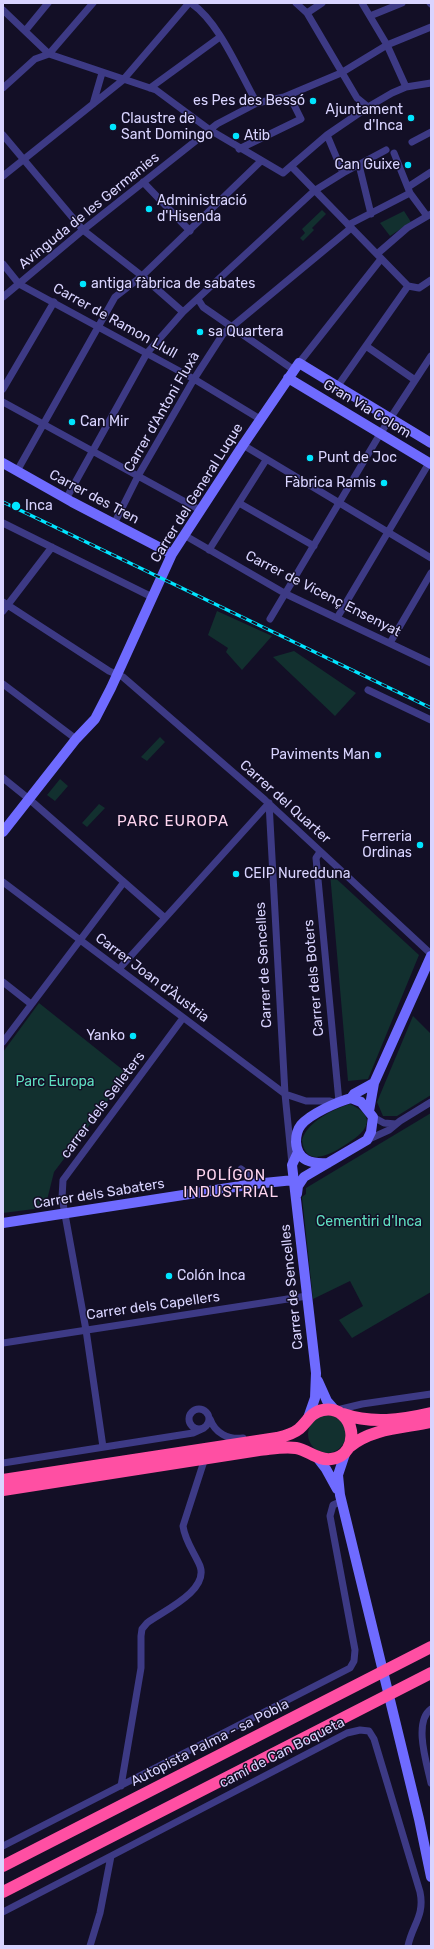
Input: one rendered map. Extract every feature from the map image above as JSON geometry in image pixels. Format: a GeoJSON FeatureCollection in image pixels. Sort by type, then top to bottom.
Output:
{"type":"FeatureCollection","features":[{"type":"Feature","properties":{"kind":"highway"},"geometry":{"type":"LineString","coordinates":[[3,1480],[277,1438],[291,1434],[317,1411],[339,1412],[358,1419],[374,1421],[397,1420],[431,1413]]}},
{"type":"Feature","properties":{"kind":"highway"},"geometry":{"type":"LineString","coordinates":[[339,1412],[348,1420],[352,1432],[347,1449]]}},
{"type":"Feature","properties":{"kind":"highway"},"geometry":{"type":"LineString","coordinates":[[307,1421],[303,1438],[306,1446],[313,1455]]}},
{"type":"Feature","properties":{"kind":"highway"},"geometry":{"type":"LineString","coordinates":[[3,1490],[204,1458],[286,1447],[296,1448],[313,1455],[330,1459],[341,1455],[362,1437],[372,1433],[431,1422]]}},
{"type":"Feature","properties":{"kind":"highway","name":"Autopista Palma - sa Pobla"},"geometry":{"type":"LineString","coordinates":[[3,1866],[431,1646]]}},
{"type":"Feature","properties":{"kind":"highway"},"geometry":{"type":"LineString","coordinates":[[3,1892],[431,1673]]}},
{"type":"Feature","properties":{"kind":"main road","name":"Gran Via Colom"},"geometry":{"type":"LineString","coordinates":[[294,370],[337,387],[431,443]]}},
{"type":"Feature","properties":{"kind":"main road","name":"Gran Via Colom"},"geometry":{"type":"LineString","coordinates":[[294,370],[380,434],[430,464]]}},
{"type":"Feature","properties":{"kind":"main road","name":"Carrer del General Luque"},"geometry":{"type":"LineString","coordinates":[[3,832],[76,739],[95,719],[117,675],[172,554],[260,419],[294,370]]}},
{"type":"Feature","properties":{"kind":"main road","name":"Carrer des Tren"},"geometry":{"type":"LineString","coordinates":[[3,463],[66,499],[172,554]]}},
{"type":"Feature","properties":{"kind":"main road"},"geometry":{"type":"LineString","coordinates":[[296,1198],[298,1186],[304,1177],[367,1140],[371,1132],[374,1083],[431,955]]}},
{"type":"Feature","properties":{"kind":"main road"},"geometry":{"type":"LineString","coordinates":[[328,1163],[314,1164],[302,1158],[298,1152],[296,1141],[297,1132],[302,1124],[338,1102],[351,1098],[374,1083]]}},
{"type":"Feature","properties":{"kind":"main road"},"geometry":{"type":"LineString","coordinates":[[351,1098],[361,1102],[371,1114]]}},
{"type":"Feature","properties":{"kind":"main road"},"geometry":{"type":"LineString","coordinates":[[292,1165],[298,1152]]}},
{"type":"Feature","properties":{"kind":"main road","name":"Carrer de Sencelles"},"geometry":{"type":"LineString","coordinates":[[292,1165],[316,1373],[315,1398],[307,1421]]}},
{"type":"Feature","properties":{"kind":"main road","name":"Carrer dels Sabaters"},"geometry":{"type":"LineString","coordinates":[[3,1223],[254,1184],[294,1180]]}},
{"type":"Feature","properties":{"kind":"main road","name":"Carrer de Sencelles"},"geometry":{"type":"LineString","coordinates":[[316,1373],[324,1396],[339,1412]]}},
{"type":"Feature","properties":{"kind":"main road"},"geometry":{"type":"LineString","coordinates":[[347,1449],[338,1472],[341,1498],[393,1719],[419,1818],[431,1877]]}},
{"type":"Feature","properties":{"kind":"main road"},"geometry":{"type":"LineString","coordinates":[[313,1455],[326,1470],[341,1498]]}},
{"type":"Feature","properties":{"kind":"street"},"geometry":{"type":"LineString","coordinates":[[25,31],[48,3]]}},
{"type":"Feature","properties":{"kind":"street"},"geometry":{"type":"LineString","coordinates":[[3,88],[35,59],[50,54],[93,3]]}},
{"type":"Feature","properties":{"kind":"street"},"geometry":{"type":"LineString","coordinates":[[3,176],[123,80],[190,3],[200,10],[220,37],[256,103]]}},
{"type":"Feature","properties":{"kind":"street"},"geometry":{"type":"LineString","coordinates":[[296,3],[307,13],[357,98],[368,107]]}},
{"type":"Feature","properties":{"kind":"street"},"geometry":{"type":"LineString","coordinates":[[307,13],[322,3]]}},
{"type":"Feature","properties":{"kind":"street"},"geometry":{"type":"LineString","coordinates":[[362,3],[387,45],[406,87]]}},
{"type":"Feature","properties":{"kind":"street"},"geometry":{"type":"LineString","coordinates":[[370,16],[402,3]]}},
{"type":"Feature","properties":{"kind":"street"},"geometry":{"type":"LineString","coordinates":[[3,10],[50,54],[102,73],[156,90],[210,130],[239,149],[283,173],[292,167],[327,135],[368,107],[392,93],[406,87],[431,83]]}},
{"type":"Feature","properties":{"kind":"street","name":"Avinguda de les Germanies"},"geometry":{"type":"LineString","coordinates":[[3,297],[83,230],[217,124],[256,103],[291,99],[341,73],[387,45],[431,27]]}},
{"type":"Feature","properties":{"kind":"street"},"geometry":{"type":"LineString","coordinates":[[150,88],[220,37]]}},
{"type":"Feature","properties":{"kind":"street"},"geometry":{"type":"LineString","coordinates":[[93,104],[102,73]]}},
{"type":"Feature","properties":{"kind":"street"},"geometry":{"type":"LineString","coordinates":[[239,149],[301,119],[291,99]]}},
{"type":"Feature","properties":{"kind":"street"},"geometry":{"type":"LineString","coordinates":[[412,142],[431,132]]}},
{"type":"Feature","properties":{"kind":"street"},"geometry":{"type":"LineString","coordinates":[[3,135],[83,230],[142,276],[183,312]]}},
{"type":"Feature","properties":{"kind":"street"},"geometry":{"type":"LineString","coordinates":[[327,135],[343,173]]}},
{"type":"Feature","properties":{"kind":"street"},"geometry":{"type":"LineString","coordinates":[[66,499],[147,353],[183,312],[314,191],[343,173],[386,150]]}},
{"type":"Feature","properties":{"kind":"street"},"geometry":{"type":"LineString","coordinates":[[394,153],[409,190],[429,215]]}},
{"type":"Feature","properties":{"kind":"street"},"geometry":{"type":"LineString","coordinates":[[17,471],[115,297],[142,276],[190,231],[260,161]]}},
{"type":"Feature","properties":{"kind":"street"},"geometry":{"type":"LineString","coordinates":[[360,165],[371,214]]}},
{"type":"Feature","properties":{"kind":"street"},"geometry":{"type":"LineString","coordinates":[[292,167],[408,286],[419,288],[431,280]]}},
{"type":"Feature","properties":{"kind":"street","name":"Carrer d'Antoni Fluxà"},"geometry":{"type":"LineString","coordinates":[[114,524],[138,476],[194,379],[223,334],[350,226],[409,190],[431,172]]}},
{"type":"Feature","properties":{"kind":"street"},"geometry":{"type":"LineString","coordinates":[[143,182],[190,231]]}},
{"type":"Feature","properties":{"kind":"street","name":"Carrer del General Luque"},"geometry":{"type":"LineString","coordinates":[[294,370],[379,256],[407,228],[429,215]]}},
{"type":"Feature","properties":{"kind":"street"},"geometry":{"type":"LineString","coordinates":[[3,264],[19,284]]}},
{"type":"Feature","properties":{"kind":"street","name":"Carrer de Ramon Llull"},"geometry":{"type":"LineString","coordinates":[[19,284],[99,326],[194,379],[260,419]]}},
{"type":"Feature","properties":{"kind":"street"},"geometry":{"type":"LineString","coordinates":[[337,387],[408,286]]}},
{"type":"Feature","properties":{"kind":"street"},"geometry":{"type":"LineString","coordinates":[[198,299],[203,306],[294,370]]}},
{"type":"Feature","properties":{"kind":"street"},"geometry":{"type":"LineString","coordinates":[[3,389],[54,302]]}},
{"type":"Feature","properties":{"kind":"street"},"geometry":{"type":"LineString","coordinates":[[366,346],[416,380]]}},
{"type":"Feature","properties":{"kind":"street"},"geometry":{"type":"LineString","coordinates":[[270,619],[380,434],[431,356]]}},
{"type":"Feature","properties":{"kind":"street"},"geometry":{"type":"LineString","coordinates":[[3,402],[200,510]]}},
{"type":"Feature","properties":{"kind":"street"},"geometry":{"type":"LineString","coordinates":[[243,445],[431,558]]}},
{"type":"Feature","properties":{"kind":"street"},"geometry":{"type":"LineString","coordinates":[[209,550],[266,460]]}},
{"type":"Feature","properties":{"kind":"street"},"geometry":{"type":"LineString","coordinates":[[337,618],[430,464]]}},
{"type":"Feature","properties":{"kind":"street"},"geometry":{"type":"LineString","coordinates":[[239,504],[314,546]]}},
{"type":"Feature","properties":{"kind":"street"},"geometry":{"type":"LineString","coordinates":[[3,524],[152,597]]}},
{"type":"Feature","properties":{"kind":"street","name":"Carrer de Vicenç Ensenyat"},"geometry":{"type":"LineString","coordinates":[[184,535],[286,594],[431,663]]}},
{"type":"Feature","properties":{"kind":"street"},"geometry":{"type":"LineString","coordinates":[[5,606],[52,547]]}},
{"type":"Feature","properties":{"kind":"street"},"geometry":{"type":"LineString","coordinates":[[390,643],[431,573]]}},
{"type":"Feature","properties":{"kind":"street","name":"Carrer del Quarter"},"geometry":{"type":"LineString","coordinates":[[5,606],[117,675],[123,677],[269,803],[431,955]]}},
{"type":"Feature","properties":{"kind":"street"},"geometry":{"type":"LineString","coordinates":[[3,684],[76,739]]}},
{"type":"Feature","properties":{"kind":"street"},"geometry":{"type":"LineString","coordinates":[[368,690],[431,720]]}},
{"type":"Feature","properties":{"kind":"street"},"geometry":{"type":"LineString","coordinates":[[3,778],[165,918]]}},
{"type":"Feature","properties":{"kind":"street"},"geometry":{"type":"LineString","coordinates":[[118,969],[269,803]]}},
{"type":"Feature","properties":{"kind":"street","name":"Carrer de Sencelles"},"geometry":{"type":"LineString","coordinates":[[269,803],[285,1094],[292,1165]]}},
{"type":"Feature","properties":{"kind":"street","name":"Carrer dels Boters"},"geometry":{"type":"LineString","coordinates":[[320,852],[316,858],[338,1102]]}},
{"type":"Feature","properties":{"kind":"street","name":"Carrer Joan d'Àustria"},"geometry":{"type":"LineString","coordinates":[[3,882],[285,1094],[306,1101],[338,1102]]}},
{"type":"Feature","properties":{"kind":"street"},"geometry":{"type":"LineString","coordinates":[[3,1042],[124,882]]}},
{"type":"Feature","properties":{"kind":"street"},"geometry":{"type":"LineString","coordinates":[[3,982],[31,1004]]}},
{"type":"Feature","properties":{"kind":"street","name":"carrer dels Selleters"},"geometry":{"type":"LineString","coordinates":[[103,1447],[86,1330],[62,1198],[63,1180],[183,1018]]}},
{"type":"Feature","properties":{"kind":"street"},"geometry":{"type":"LineString","coordinates":[[367,1140],[388,1130],[431,1102]]}},
{"type":"Feature","properties":{"kind":"street"},"geometry":{"type":"LineString","coordinates":[[371,1114],[384,1123],[396,1124]]}},
{"type":"Feature","properties":{"kind":"street","name":"Carrer de Sencelles"},"geometry":{"type":"LineString","coordinates":[[288,1126],[296,1141]]}},
{"type":"Feature","properties":{"kind":"street"},"geometry":{"type":"LineString","coordinates":[[241,1169],[253,1178],[254,1184]]}},
{"type":"Feature","properties":{"kind":"street","name":"Carrer dels Capellers"},"geometry":{"type":"LineString","coordinates":[[3,1342],[307,1296]]}},
{"type":"Feature","properties":{"kind":"street"},"geometry":{"type":"LineString","coordinates":[[339,1412],[362,1404],[431,1394]]}},
{"type":"Feature","properties":{"kind":"street"},"geometry":{"type":"LineString","coordinates":[[177,1436],[187,1426],[189,1410],[197,1408],[204,1409],[209,1414],[213,1428],[229,1437],[238,1438],[257,1436],[277,1438]]}},
{"type":"Feature","properties":{"kind":"street"},"geometry":{"type":"LineString","coordinates":[[189,1419],[194,1428],[204,1428]]}},
{"type":"Feature","properties":{"kind":"street"},"geometry":{"type":"LineString","coordinates":[[3,1463],[199,1432],[204,1428],[210,1419]]}},
{"type":"Feature","properties":{"kind":"street"},"geometry":{"type":"LineString","coordinates":[[121,1786],[141,1668],[142,1629],[147,1623],[193,1591],[201,1576],[200,1567],[186,1538],[183,1526],[204,1458]]}},
{"type":"Feature","properties":{"kind":"street"},"geometry":{"type":"LineString","coordinates":[[3,1846],[350,1668],[354,1661],[355,1650],[330,1516],[333,1505],[341,1498]]}},
{"type":"Feature","properties":{"kind":"street"},"geometry":{"type":"LineString","coordinates":[[431,1709],[425,1714],[422,1727],[431,1783]]}},
{"type":"Feature","properties":{"kind":"street","name":"camí de Can Boqueta"},"geometry":{"type":"LineString","coordinates":[[111,1856],[347,1733],[365,1730],[372,1734],[374,1738],[421,1899],[420,1914],[408,1946]]}},
{"type":"Feature","properties":{"kind":"street"},"geometry":{"type":"LineString","coordinates":[[3,1912],[111,1856]]}},
{"type":"Feature","properties":{"kind":"street"},"geometry":{"type":"LineString","coordinates":[[90,1946],[100,1913],[111,1856]]}},
{"type":"Feature","properties":{"kind":"green space"},"geometry":{"type":"Polygon","coordinates":[[[322,210],[326,214],[312,228],[314,230],[303,241],[300,238],[305,233],[302,229],[322,210]]]}},
{"type":"Feature","properties":{"kind":"green space"},"geometry":{"type":"Polygon","coordinates":[[[404,211],[411,222],[390,236],[380,223],[404,211]]]}},
{"type":"Feature","properties":{"kind":"green space"},"geometry":{"type":"Polygon","coordinates":[[[217,611],[272,636],[242,670],[226,652],[228,648],[208,635],[217,611]]]}},
{"type":"Feature","properties":{"kind":"green space"},"geometry":{"type":"Polygon","coordinates":[[[294,651],[356,693],[335,716],[273,657],[294,651]]]}},
{"type":"Feature","properties":{"kind":"green space"},"geometry":{"type":"Polygon","coordinates":[[[160,737],[165,742],[147,761],[141,757],[160,737]]]}},
{"type":"Feature","properties":{"kind":"green space"},"geometry":{"type":"Polygon","coordinates":[[[60,779],[68,786],[55,801],[47,795],[60,779]]]}},
{"type":"Feature","properties":{"kind":"green space"},"geometry":{"type":"Polygon","coordinates":[[[99,804],[105,808],[87,827],[82,823],[99,804]]]}},
{"type":"Feature","properties":{"kind":"green space"},"geometry":{"type":"Polygon","coordinates":[[[330,873],[419,955],[368,1079],[348,1081],[330,873]]]}},
{"type":"Feature","properties":{"kind":"green space","name":"Parc Europa"},"geometry":{"type":"Polygon","coordinates":[[[39,1003],[128,1074],[54,1172],[47,1200],[34,1209],[3,1213],[3,1052],[39,1003]]]}},
{"type":"Feature","properties":{"kind":"green space"},"geometry":{"type":"Polygon","coordinates":[[[413,1016],[431,1034],[431,1095],[397,1116],[383,1116],[377,1102],[413,1016]]]}},
{"type":"Feature","properties":{"kind":"green space"},"geometry":{"type":"Polygon","coordinates":[[[350,1104],[359,1109],[365,1115],[367,1120],[366,1125],[358,1136],[339,1149],[326,1155],[313,1157],[308,1154],[304,1149],[302,1140],[309,1127],[336,1109],[350,1104]]]}},
{"type":"Feature","properties":{"kind":"green space","name":"Cementiri d'Inca"},"geometry":{"type":"Polygon","coordinates":[[[431,1113],[431,1292],[352,1338],[339,1320],[363,1306],[350,1281],[313,1299],[302,1197],[306,1194],[306,1188],[431,1113]]]}},
{"type":"Feature","properties":{"kind":"green space"},"geometry":{"type":"Polygon","coordinates":[[[323,1415],[331,1415],[341,1420],[345,1427],[345,1441],[341,1448],[331,1453],[323,1453],[313,1448],[311,1445],[308,1438],[308,1430],[313,1420],[316,1418],[323,1415]]]}},
{"type":"Feature","properties":{"kind":"railway"},"geometry":{"type":"LineString","coordinates":[[3,502],[431,708]]}},
{"type":"Feature","properties":{"kind":"place","name":"es Pes des Bessó"},"geometry":{"type":"Point","coordinates":[313,101]}},
{"type":"Feature","properties":{"kind":"place","name":"Ajuntament d'Inca"},"geometry":{"type":"Point","coordinates":[411,118]}},
{"type":"Feature","properties":{"kind":"place","name":"Claustre de Sant Domingo"},"geometry":{"type":"Point","coordinates":[113,127]}},
{"type":"Feature","properties":{"kind":"place","name":"Atib"},"geometry":{"type":"Point","coordinates":[236,136]}},
{"type":"Feature","properties":{"kind":"place","name":"Can Guixe"},"geometry":{"type":"Point","coordinates":[408,165]}},
{"type":"Feature","properties":{"kind":"place","name":"Administració d'Hisenda"},"geometry":{"type":"Point","coordinates":[149,209]}},
{"type":"Feature","properties":{"kind":"place","name":"antiga fàbrica de sabates"},"geometry":{"type":"Point","coordinates":[83,284]}},
{"type":"Feature","properties":{"kind":"place","name":"sa Quartera"},"geometry":{"type":"Point","coordinates":[200,332]}},
{"type":"Feature","properties":{"kind":"place","name":"Can Mir"},"geometry":{"type":"Point","coordinates":[72,422]}},
{"type":"Feature","properties":{"kind":"place","name":"Punt de Joc"},"geometry":{"type":"Point","coordinates":[310,458]}},
{"type":"Feature","properties":{"kind":"place","name":"Fàbrica Ramis"},"geometry":{"type":"Point","coordinates":[384,483]}},
{"type":"Feature","properties":{"kind":"place","name":"Inca"},"geometry":{"type":"Point","coordinates":[16,506]}},
{"type":"Feature","properties":{"kind":"place","name":"Paviments Man"},"geometry":{"type":"Point","coordinates":[378,755]}},
{"type":"Feature","properties":{"kind":"place","name":"Ferreria Ordinas"},"geometry":{"type":"Point","coordinates":[420,845]}},
{"type":"Feature","properties":{"kind":"place","name":"CEIP Nuredduna"},"geometry":{"type":"Point","coordinates":[236,874]}},
{"type":"Feature","properties":{"kind":"place","name":"Yanko"},"geometry":{"type":"Point","coordinates":[133,1036]}},
{"type":"Feature","properties":{"kind":"place","name":"Colón Inca"},"geometry":{"type":"Point","coordinates":[169,1276]}},
{"type":"Feature","properties":{"kind":"district","name":"PARC EUROPA"},"geometry":{"type":"Point","coordinates":[173,822]}},
{"type":"Feature","properties":{"kind":"district","name":"POLÍGON INDUSTRIAL"},"geometry":{"type":"Point","coordinates":[231,1184]}}]}
